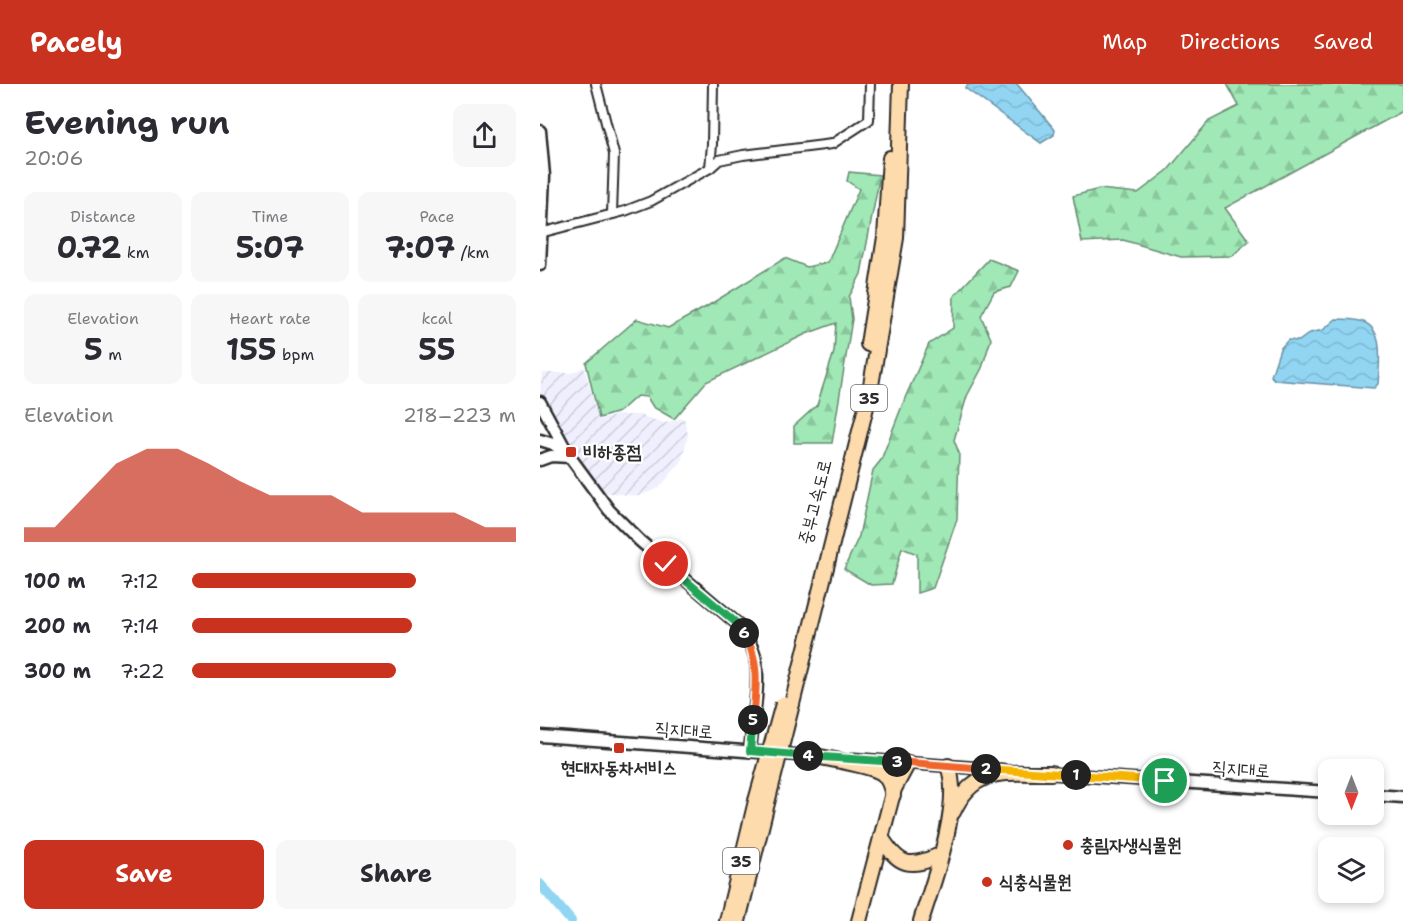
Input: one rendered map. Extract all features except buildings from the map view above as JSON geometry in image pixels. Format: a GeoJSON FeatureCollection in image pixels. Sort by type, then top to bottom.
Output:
{"type":"FeatureCollection","features":[{"type":"Feature","properties":{"kind":"highway","name":"중부고속도로"},"geometry":{"type":"LineString","coordinates":[[787,704],[861,389],[885,237],[892,84]]}},
{"type":"Feature","properties":{"kind":"highway","name":"중부고속도로"},"geometry":{"type":"LineString","coordinates":[[727,921],[761,802],[870,391],[896,238],[901,84]]}},
{"type":"Feature","properties":{"kind":"highway"},"geometry":{"type":"LineString","coordinates":[[816,756],[882,773],[888,779],[893,795]]}},
{"type":"Feature","properties":{"kind":"highway"},"geometry":{"type":"LineString","coordinates":[[859,921],[893,795],[908,763]]}},
{"type":"Feature","properties":{"kind":"highway"},"geometry":{"type":"LineString","coordinates":[[921,921],[949,819],[953,783],[948,766]]}},
{"type":"Feature","properties":{"kind":"highway"},"geometry":{"type":"LineString","coordinates":[[949,819],[969,787],[978,778],[993,774],[1051,773]]}},
{"type":"Feature","properties":{"kind":"highway","name":"중부고속도로"},"geometry":{"type":"LineString","coordinates":[[738,921],[761,802]]}},
{"type":"Feature","properties":{"kind":"highway"},"geometry":{"type":"LineString","coordinates":[[881,837],[891,853],[904,862],[921,863],[940,855]]}},
{"type":"Feature","properties":{"kind":"main road"},"geometry":{"type":"LineString","coordinates":[[540,131],[544,176],[540,266]]}},
{"type":"Feature","properties":{"kind":"main road"},"geometry":{"type":"LineString","coordinates":[[540,402],[558,444],[609,510],[640,541],[740,626],[755,657],[755,697],[750,751]]}},
{"type":"Feature","properties":{"kind":"main road"},"geometry":{"type":"LineString","coordinates":[[540,440],[558,444]]}},
{"type":"Feature","properties":{"kind":"main road"},"geometry":{"type":"LineString","coordinates":[[540,460],[550,456],[570,458]]}},
{"type":"Feature","properties":{"kind":"main road","name":"직지대로"},"geometry":{"type":"LineString","coordinates":[[542,735],[1318,791]]}},
{"type":"Feature","properties":{"kind":"main road"},"geometry":{"type":"LineString","coordinates":[[1384,796],[1403,797]]}},
{"type":"Feature","properties":{"kind":"street"},"geometry":{"type":"LineString","coordinates":[[596,84],[614,154],[612,214]]}},
{"type":"Feature","properties":{"kind":"street"},"geometry":{"type":"LineString","coordinates":[[710,168],[713,84]]}},
{"type":"Feature","properties":{"kind":"street"},"geometry":{"type":"LineString","coordinates":[[541,233],[651,201],[710,168],[719,160],[832,144],[869,120],[870,84]]}},
{"type":"Feature","properties":{"kind":"shaded area","name":"비하종점"},"geometry":{"type":"Polygon","coordinates":[[[584,367],[599,420],[619,415],[639,415],[664,423],[684,418],[688,435],[681,462],[659,488],[639,496],[603,492],[567,445],[540,394],[542,373],[572,373],[584,367]]]}},
{"type":"Feature","properties":{"kind":"green space"},"geometry":{"type":"Polygon","coordinates":[[[1227,84],[1403,84],[1403,111],[1225,208],[1249,241],[1232,256],[1181,257],[1123,240],[1082,242],[1073,196],[1099,189],[1138,193],[1168,170],[1209,121],[1239,106],[1227,84]]]}},
{"type":"Feature","properties":{"kind":"green space"},"geometry":{"type":"Polygon","coordinates":[[[849,172],[880,175],[861,274],[849,297],[852,319],[832,443],[794,443],[794,426],[817,405],[834,352],[836,323],[806,334],[706,382],[674,419],[653,407],[647,397],[637,396],[619,412],[599,418],[586,363],[637,319],[668,328],[785,258],[807,267],[828,262],[859,189],[847,181],[849,172]]]}},
{"type":"Feature","properties":{"kind":"green space"},"geometry":{"type":"Polygon","coordinates":[[[989,259],[1019,271],[1011,287],[994,292],[981,316],[991,339],[982,368],[967,396],[954,440],[959,453],[957,519],[933,588],[917,593],[917,554],[902,548],[892,584],[871,585],[844,569],[859,536],[873,470],[881,460],[929,344],[953,328],[954,296],[989,259]]]}},
{"type":"Feature","properties":{"kind":"water"},"geometry":{"type":"Polygon","coordinates":[[[969,84],[1017,84],[1055,130],[1054,135],[1041,143],[965,88],[969,84]]]}},
{"type":"Feature","properties":{"kind":"water"},"geometry":{"type":"Polygon","coordinates":[[[1336,319],[1360,321],[1374,331],[1380,357],[1378,384],[1374,388],[1274,380],[1271,376],[1280,349],[1288,340],[1299,341],[1310,333],[1323,330],[1336,319]]]}},
{"type":"Feature","properties":{"kind":"waterway"},"geometry":{"type":"LineString","coordinates":[[540,884],[571,921]]}},
{"type":"Feature","properties":{"kind":"place","name":"비하종점"},"geometry":{"type":"Point","coordinates":[571,452]}},
{"type":"Feature","properties":{"kind":"place","name":"현대자동차서비스"},"geometry":{"type":"Point","coordinates":[619,748]}},
{"type":"Feature","properties":{"kind":"place","name":"충림자생식물원"},"geometry":{"type":"Point","coordinates":[1068,845]}},
{"type":"Feature","properties":{"kind":"place","name":"식충식물원"},"geometry":{"type":"Point","coordinates":[987,882]}},
{"type":"Feature","properties":{"kind":"route"},"geometry":{"type":"LineString","coordinates":[[666,564],[740,626],[750,642],[755,657],[756,674],[750,751],[1165,781]]}}]}
